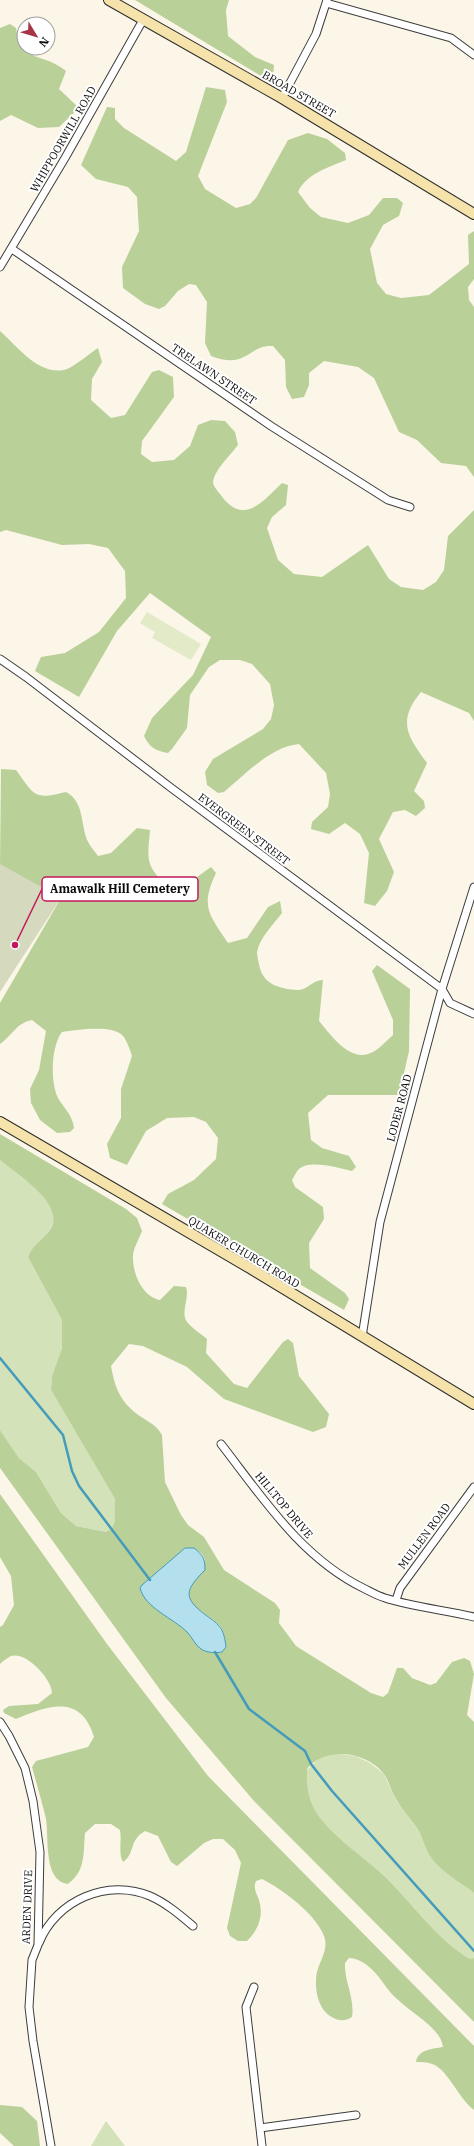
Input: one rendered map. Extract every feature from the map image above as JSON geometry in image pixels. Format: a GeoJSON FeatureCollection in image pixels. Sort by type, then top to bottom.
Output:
{"type":"FeatureCollection","features":[{"type":"Feature","properties":{"kind":"street","name":"BROAD STREET"},"geometry":{"type":"LineString","coordinates":[[109,0],[282,98],[474,214]]}},
{"type":"Feature","properties":{"kind":"street"},"geometry":{"type":"LineString","coordinates":[[282,98],[306,57],[316,34],[326,2],[451,38],[474,55]]}},
{"type":"Feature","properties":{"kind":"street","name":"WHIPPOORWILL ROAD"},"geometry":{"type":"LineString","coordinates":[[0,267],[12,249],[143,20]]}},
{"type":"Feature","properties":{"kind":"street","name":"TRELAWN STREET"},"geometry":{"type":"LineString","coordinates":[[12,249],[270,426],[388,500],[410,507]]}},
{"type":"Feature","properties":{"kind":"street","name":"EVERGREEN STREET"},"geometry":{"type":"LineString","coordinates":[[0,660],[442,989],[450,1003],[474,1014]]}},
{"type":"Feature","properties":{"kind":"street","name":"LODER ROAD"},"geometry":{"type":"LineString","coordinates":[[362,1337],[380,1222],[442,989],[474,887]]}},
{"type":"Feature","properties":{"kind":"street","name":"QUAKER CHURCH ROAD"},"geometry":{"type":"LineString","coordinates":[[0,1122],[250,1268],[474,1404]]}},
{"type":"Feature","properties":{"kind":"street","name":"HILLTOP DRIVE"},"geometry":{"type":"LineString","coordinates":[[221,1444],[279,1519],[306,1550],[354,1583],[384,1598],[474,1616]]}},
{"type":"Feature","properties":{"kind":"street","name":"MULLEN ROAD"},"geometry":{"type":"LineString","coordinates":[[396,1600],[400,1588],[474,1487]]}},
{"type":"Feature","properties":{"kind":"street","name":"ARDEN DRIVE"},"geometry":{"type":"LineString","coordinates":[[0,1722],[9,1736],[25,1768],[33,1802],[40,1852],[38,1945],[32,1960],[29,2006],[33,2041],[51,2146]]}},
{"type":"Feature","properties":{"kind":"street"},"geometry":{"type":"LineString","coordinates":[[38,1945],[51,1922],[62,1910],[98,1891],[122,1890],[150,1896],[169,1907],[193,1926]]}},
{"type":"Feature","properties":{"kind":"street"},"geometry":{"type":"LineString","coordinates":[[254,1987],[246,2007],[262,2146]]}},
{"type":"Feature","properties":{"kind":"street"},"geometry":{"type":"LineString","coordinates":[[260,2128],[356,2115]]}},
{"type":"Feature","properties":{"kind":"green space"},"geometry":{"type":"Polygon","coordinates":[[[135,0],[229,0],[226,10],[228,36],[255,57],[274,65],[273,76],[266,79],[135,0]]]}},
{"type":"Feature","properties":{"kind":"green space"},"geometry":{"type":"Polygon","coordinates":[[[10,24],[16,28],[16,56],[34,56],[49,61],[66,71],[59,89],[79,108],[59,127],[38,128],[11,115],[0,121],[0,28],[10,24]]]}},
{"type":"Feature","properties":{"kind":"green space"},"geometry":{"type":"Polygon","coordinates":[[[206,87],[225,90],[227,102],[198,176],[205,189],[236,208],[250,204],[256,198],[288,140],[308,133],[327,139],[345,153],[346,160],[325,168],[306,180],[298,192],[310,208],[321,217],[348,223],[369,215],[383,198],[397,198],[403,203],[399,216],[383,225],[370,249],[377,283],[386,294],[401,298],[429,295],[469,264],[468,235],[474,231],[474,279],[468,287],[469,300],[474,307],[474,477],[466,466],[441,463],[417,440],[399,432],[374,378],[358,367],[324,361],[309,373],[309,385],[304,397],[292,399],[286,387],[285,360],[273,346],[265,346],[246,356],[233,360],[223,360],[211,356],[205,343],[207,302],[196,285],[189,284],[178,291],[165,306],[159,309],[145,304],[123,288],[122,267],[139,231],[137,197],[128,187],[96,179],[81,165],[107,107],[115,108],[115,119],[124,128],[176,161],[186,152],[206,87]]]}},
{"type":"Feature","properties":{"kind":"green space"},"geometry":{"type":"Polygon","coordinates":[[[0,331],[37,364],[54,370],[68,369],[98,348],[102,362],[92,379],[91,400],[111,418],[125,415],[152,372],[159,370],[173,377],[174,397],[142,441],[141,454],[152,462],[174,460],[190,446],[198,425],[211,420],[225,421],[235,432],[238,445],[221,465],[213,480],[214,486],[228,504],[237,509],[244,510],[260,504],[282,483],[288,485],[286,505],[272,517],[267,528],[278,560],[294,574],[322,577],[368,545],[389,579],[401,587],[423,590],[436,582],[444,570],[448,536],[474,510],[474,721],[469,713],[421,692],[414,702],[407,720],[408,728],[414,745],[427,763],[414,791],[424,801],[425,808],[416,816],[405,810],[393,812],[379,839],[394,872],[387,891],[375,906],[364,903],[369,853],[360,834],[345,823],[329,834],[311,829],[312,822],[328,807],[330,794],[326,773],[299,744],[288,746],[268,756],[224,792],[218,793],[207,785],[205,772],[213,759],[263,729],[271,719],[274,705],[270,684],[252,664],[240,660],[220,660],[209,667],[190,695],[187,728],[172,749],[168,753],[156,750],[148,743],[144,736],[152,718],[193,675],[211,637],[150,593],[117,631],[79,697],[35,671],[41,657],[65,653],[99,632],[126,598],[125,571],[108,548],[89,544],[62,545],[6,530],[0,532],[0,331]]]}},
{"type":"Feature","properties":{"kind":"green space"},"geometry":{"type":"Polygon","coordinates":[[[147,612],[201,644],[191,660],[152,638],[155,632],[140,623],[147,612]]]}},
{"type":"Feature","properties":{"kind":"green space"},"geometry":{"type":"Polygon","coordinates":[[[1,769],[16,770],[27,786],[36,794],[47,796],[66,792],[72,796],[78,806],[87,840],[98,856],[111,853],[137,828],[150,830],[148,850],[150,863],[156,874],[169,889],[183,887],[211,867],[216,873],[208,894],[209,910],[216,925],[228,943],[247,938],[268,907],[280,901],[282,913],[264,936],[257,952],[261,971],[272,984],[284,988],[301,990],[319,980],[323,980],[319,1021],[334,1039],[347,1050],[361,1055],[368,1054],[378,1049],[393,1035],[393,1020],[372,971],[377,965],[410,989],[409,1051],[399,1095],[328,1095],[308,1113],[311,1140],[322,1148],[349,1156],[356,1167],[352,1171],[317,1164],[304,1166],[299,1169],[292,1180],[295,1187],[323,1207],[324,1219],[309,1243],[310,1268],[345,1293],[349,1299],[344,1310],[162,1204],[168,1194],[194,1180],[216,1159],[218,1138],[206,1122],[194,1117],[167,1118],[146,1131],[127,1165],[110,1158],[107,1144],[121,1118],[121,1089],[132,1056],[123,1036],[118,1032],[94,1029],[62,1032],[58,1038],[54,1055],[53,1074],[55,1091],[70,1116],[74,1128],[70,1132],[57,1133],[40,1120],[31,1103],[30,1089],[39,1070],[46,1031],[32,1020],[18,1027],[0,1044],[0,1003],[61,898],[0,865],[1,769]]]}},
{"type":"Feature","properties":{"kind":"green space"},"geometry":{"type":"Polygon","coordinates":[[[0,864],[61,898],[0,992],[0,864]]]}},
{"type":"Feature","properties":{"kind":"green space"},"geometry":{"type":"Polygon","coordinates":[[[0,1134],[126,1209],[137,1218],[142,1231],[133,1255],[133,1265],[140,1284],[149,1295],[160,1300],[174,1286],[186,1287],[187,1296],[184,1314],[185,1318],[194,1329],[207,1339],[206,1353],[234,1384],[247,1388],[283,1342],[288,1339],[293,1343],[299,1376],[329,1414],[326,1427],[313,1432],[224,1399],[187,1367],[143,1346],[129,1344],[111,1366],[115,1384],[123,1400],[135,1412],[156,1427],[162,1435],[165,1482],[181,1515],[188,1525],[204,1537],[224,1570],[275,1603],[280,1610],[279,1623],[296,1646],[371,1693],[383,1697],[388,1693],[397,1668],[403,1668],[412,1678],[430,1685],[436,1683],[452,1662],[464,1658],[470,1661],[474,1674],[467,1715],[474,1722],[474,1893],[445,1871],[430,1856],[419,1831],[398,1803],[384,1774],[376,1766],[367,1760],[356,1756],[335,1754],[324,1757],[315,1762],[307,1769],[307,1774],[310,1798],[319,1817],[327,1826],[381,1873],[446,1941],[470,1959],[474,1958],[474,2022],[254,1801],[166,1698],[0,1468],[0,1430],[19,1458],[36,1472],[61,1513],[76,1526],[106,1532],[112,1528],[115,1521],[115,1499],[51,1390],[52,1376],[62,1348],[62,1320],[28,1257],[35,1245],[51,1228],[53,1218],[51,1209],[45,1199],[36,1190],[0,1160],[0,1134]],[[185,1548],[140,1588],[156,1608],[188,1632],[201,1649],[226,1647],[220,1626],[198,1609],[190,1599],[189,1592],[191,1584],[205,1560],[202,1554],[194,1548],[185,1548]]]}},
{"type":"Feature","properties":{"kind":"green space"},"geometry":{"type":"Polygon","coordinates":[[[0,1160],[37,1189],[51,1208],[53,1218],[51,1227],[32,1249],[28,1257],[62,1320],[62,1348],[52,1376],[51,1390],[115,1499],[115,1521],[112,1528],[106,1532],[76,1526],[61,1513],[36,1472],[19,1458],[0,1430],[0,1160]]]}},
{"type":"Feature","properties":{"kind":"green space"},"geometry":{"type":"Polygon","coordinates":[[[0,1494],[107,1644],[208,1776],[474,2046],[474,2110],[463,2099],[443,2071],[432,2064],[416,2062],[420,2054],[426,2050],[443,2047],[441,2040],[431,2027],[393,1995],[376,1974],[364,1963],[357,1959],[349,1958],[345,1963],[353,2010],[352,2017],[346,2020],[338,2020],[330,2016],[322,2008],[316,1990],[316,1978],[325,1950],[324,1936],[314,1919],[298,1903],[279,1889],[262,1879],[256,1881],[255,1890],[261,1909],[261,1915],[256,1929],[247,1941],[238,1941],[230,1936],[227,1928],[241,1863],[235,1850],[223,1839],[213,1839],[204,1843],[177,1866],[171,1862],[158,1836],[145,1831],[136,1839],[130,1855],[123,1862],[121,1855],[120,1830],[111,1824],[95,1824],[85,1833],[81,1868],[74,1879],[68,1884],[60,1881],[54,1875],[49,1858],[46,1819],[32,1767],[36,1761],[88,1747],[94,1737],[88,1723],[81,1714],[72,1709],[52,1707],[16,1719],[4,1713],[3,1710],[9,1706],[38,1704],[52,1693],[51,1687],[43,1674],[37,1667],[24,1658],[11,1656],[0,1664],[0,1627],[3,1625],[14,1605],[11,1576],[0,1557],[0,1494]]]}},
{"type":"Feature","properties":{"kind":"green space"},"geometry":{"type":"Polygon","coordinates":[[[334,1753],[355,1756],[370,1763],[384,1774],[396,1800],[419,1831],[430,1856],[445,1871],[474,1893],[474,1958],[470,1959],[446,1941],[381,1873],[335,1835],[319,1817],[310,1798],[307,1784],[307,1770],[318,1759],[334,1753]]]}},
{"type":"Feature","properties":{"kind":"green space"},"geometry":{"type":"Polygon","coordinates":[[[0,2105],[22,2107],[37,2121],[40,2146],[14,2146],[0,2133],[0,2105]]]}},
{"type":"Feature","properties":{"kind":"green space"},"geometry":{"type":"Polygon","coordinates":[[[106,2121],[125,2146],[91,2146],[106,2121]]]}},
{"type":"Feature","properties":{"kind":"water"},"geometry":{"type":"Polygon","coordinates":[[[185,1548],[194,1548],[200,1553],[204,1560],[205,1570],[193,1583],[189,1594],[193,1604],[221,1628],[226,1647],[222,1652],[217,1653],[201,1649],[187,1632],[147,1601],[140,1588],[185,1548]]]}},
{"type":"Feature","properties":{"kind":"waterway"},"geometry":{"type":"LineString","coordinates":[[0,1358],[63,1435],[72,1471],[79,1486],[150,1580]]}},
{"type":"Feature","properties":{"kind":"waterway"},"geometry":{"type":"LineString","coordinates":[[215,1652],[249,1709],[305,1751],[311,1764],[332,1791],[474,1951]]}},
{"type":"Feature","properties":{"kind":"place","name":"Amawalk Hill Cemetery"},"geometry":{"type":"Point","coordinates":[15,945]}}]}
